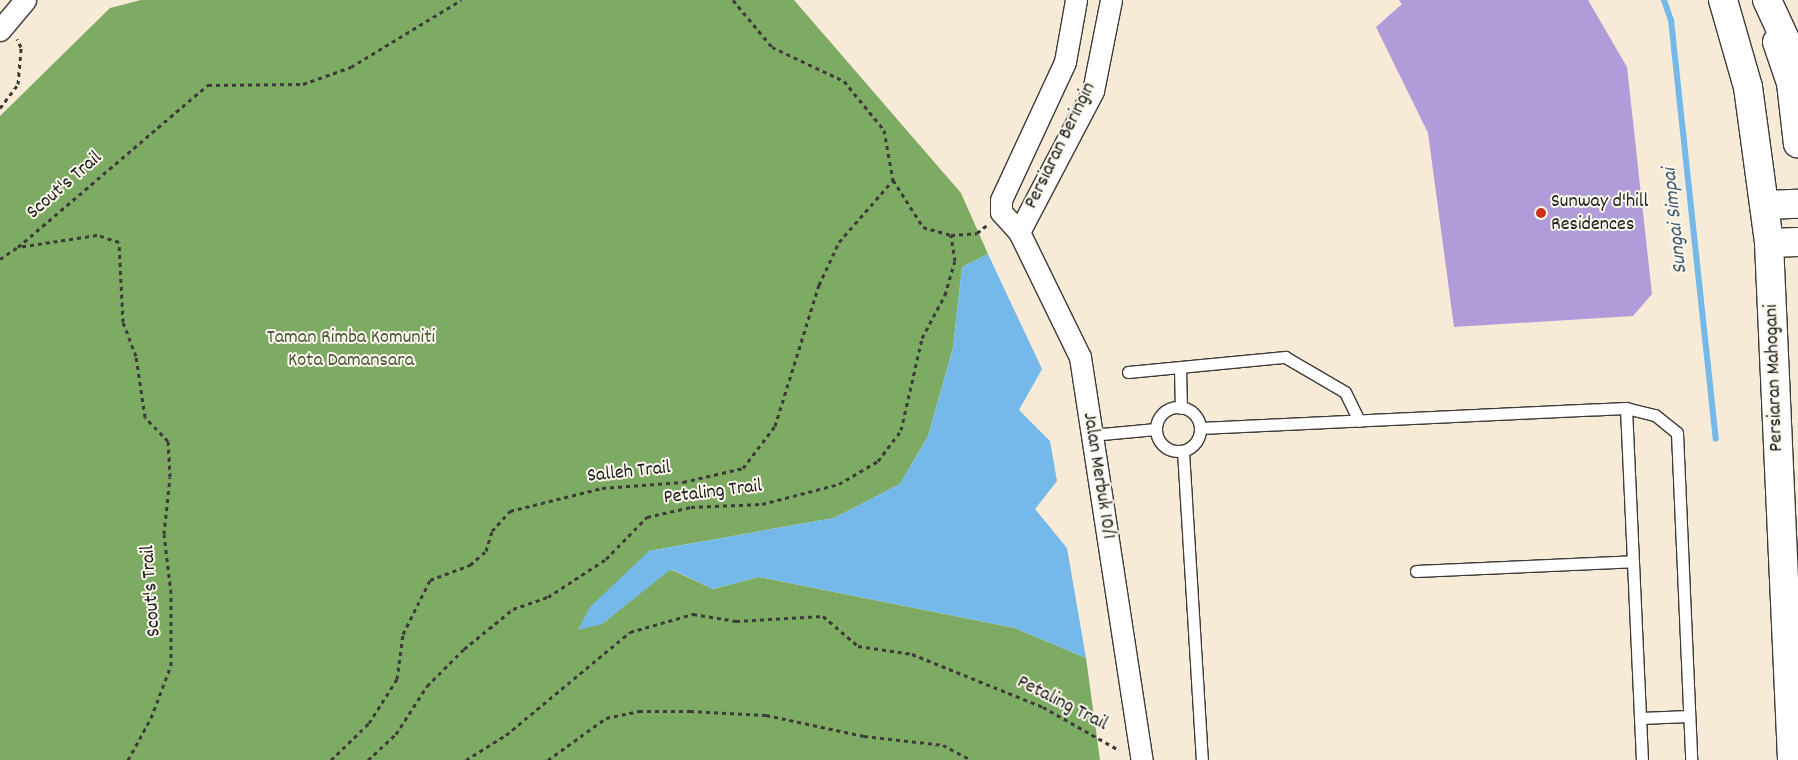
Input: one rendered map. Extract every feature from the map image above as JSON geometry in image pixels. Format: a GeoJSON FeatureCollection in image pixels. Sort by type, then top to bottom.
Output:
{"type":"FeatureCollection","features":[{"type":"Feature","properties":{"kind":"main road","name":"Persiaran Mahogani"},"geometry":{"type":"LineString","coordinates":[[1723,0],[1748,87],[1769,243],[1792,760]]}},
{"type":"Feature","properties":{"kind":"main road"},"geometry":{"type":"LineString","coordinates":[[1766,0],[1798,67]]}},
{"type":"Feature","properties":{"kind":"main road"},"geometry":{"type":"LineString","coordinates":[[1766,0],[1791,83],[1798,144]]}},
{"type":"Feature","properties":{"kind":"main road"},"geometry":{"type":"LineString","coordinates":[[1765,204],[1798,204]]}},
{"type":"Feature","properties":{"kind":"main road"},"geometry":{"type":"LineString","coordinates":[[1769,243],[1798,242]]}},
{"type":"Feature","properties":{"kind":"street"},"geometry":{"type":"LineString","coordinates":[[4,25],[25,0]]}},
{"type":"Feature","properties":{"kind":"street","name":"Persiaran Beringin"},"geometry":{"type":"LineString","coordinates":[[1001,212],[1000,200],[1065,62],[1076,0]]}},
{"type":"Feature","properties":{"kind":"street","name":"Persiaran Beringin"},"geometry":{"type":"LineString","coordinates":[[1019,232],[1093,91],[1111,0]]}},
{"type":"Feature","properties":{"kind":"street","name":"Jalan Merbuk 10/1"},"geometry":{"type":"LineString","coordinates":[[1001,212],[1019,232],[1080,357],[1135,758]]}},
{"type":"Feature","properties":{"kind":"lane"},"geometry":{"type":"LineString","coordinates":[[1128,372],[1285,357],[1345,392],[1359,421]]}},
{"type":"Feature","properties":{"kind":"lane"},"geometry":{"type":"LineString","coordinates":[[1180,368],[1181,408]]}},
{"type":"Feature","properties":{"kind":"lane"},"geometry":{"type":"LineString","coordinates":[[1181,408],[1194,415],[1200,428],[1196,442],[1183,451],[1164,446],[1156,429],[1166,411],[1181,408]]}},
{"type":"Feature","properties":{"kind":"lane"},"geometry":{"type":"LineString","coordinates":[[1200,428],[1626,408],[1655,415],[1676,433],[1691,760]]}},
{"type":"Feature","properties":{"kind":"lane"},"geometry":{"type":"LineString","coordinates":[[1626,408],[1642,760]]}},
{"type":"Feature","properties":{"kind":"lane"},"geometry":{"type":"LineString","coordinates":[[1091,434],[1156,429]]}},
{"type":"Feature","properties":{"kind":"lane"},"geometry":{"type":"LineString","coordinates":[[1183,451],[1202,760]]}},
{"type":"Feature","properties":{"kind":"lane"},"geometry":{"type":"LineString","coordinates":[[1416,571],[1633,561]]}},
{"type":"Feature","properties":{"kind":"lane"},"geometry":{"type":"LineString","coordinates":[[1640,718],[1689,716]]}},
{"type":"Feature","properties":{"kind":"path","name":"Scout's Trail"},"geometry":{"type":"LineString","coordinates":[[18,247],[208,85],[303,84],[351,67],[462,0]]}},
{"type":"Feature","properties":{"kind":"path"},"geometry":{"type":"LineString","coordinates":[[733,0],[772,47],[844,81],[884,130],[894,180],[923,227],[951,235],[978,233],[1001,212]]}},
{"type":"Feature","properties":{"kind":"path"},"geometry":{"type":"LineString","coordinates":[[0,108],[18,84],[21,47],[4,25]]}},
{"type":"Feature","properties":{"kind":"path","name":"Salleh Trail"},"geometry":{"type":"LineString","coordinates":[[331,760],[369,723],[397,679],[403,634],[430,580],[475,560],[510,511],[602,488],[683,482],[743,468],[775,426],[819,285],[839,242],[894,180]]}},
{"type":"Feature","properties":{"kind":"path","name":"Scout's Trail"},"geometry":{"type":"LineString","coordinates":[[18,247],[97,235],[119,242],[123,322],[136,356],[145,417],[168,441],[170,477],[164,534],[171,593],[171,664],[151,718],[128,760]]}},
{"type":"Feature","properties":{"kind":"path","name":"Petaling Trail"},"geometry":{"type":"LineString","coordinates":[[368,760],[396,734],[427,686],[464,649],[513,609],[548,597],[606,559],[647,517],[690,507],[762,504],[839,484],[878,461],[901,430],[922,338],[945,295],[955,261],[951,235]]}},
{"type":"Feature","properties":{"kind":"path"},"geometry":{"type":"LineString","coordinates":[[0,259],[18,247]]}},
{"type":"Feature","properties":{"kind":"path","name":"Petaling Trail"},"geometry":{"type":"LineString","coordinates":[[466,760],[506,735],[630,632],[693,614],[736,621],[823,616],[858,646],[912,654],[1044,707],[1135,758]]}},
{"type":"Feature","properties":{"kind":"path"},"geometry":{"type":"LineString","coordinates":[[548,760],[606,718],[639,711],[766,715],[864,736],[943,745],[971,760]]}},
{"type":"Feature","properties":{"kind":"green space","name":"Taman Rimba Komuniti Kota Damansara"},"geometry":{"type":"Polygon","coordinates":[[[141,0],[794,0],[961,193],[988,254],[962,267],[953,348],[928,436],[900,484],[834,518],[649,551],[602,624],[670,569],[713,589],[759,577],[1015,628],[1086,658],[1100,760],[0,760],[0,116],[110,8],[141,0]]]}},
{"type":"Feature","properties":{"kind":"water"},"geometry":{"type":"Polygon","coordinates":[[[988,254],[1042,369],[1019,410],[1050,441],[1057,481],[1035,509],[1067,548],[1086,658],[1015,628],[759,577],[713,589],[671,569],[602,624],[578,630],[590,607],[649,551],[834,518],[900,484],[928,436],[953,348],[962,267],[988,254]]]}},
{"type":"Feature","properties":{"kind":"building","name":"Sunway d'hill Residences"},"geometry":{"type":"Polygon","coordinates":[[[1399,0],[1588,0],[1627,67],[1652,294],[1633,316],[1454,327],[1428,133],[1376,27],[1402,4],[1399,0]]]}},
{"type":"Feature","properties":{"kind":"waterway","name":"Sungai Simpai"},"geometry":{"type":"LineString","coordinates":[[1664,0],[1671,20],[1716,439]]}},
{"type":"Feature","properties":{"kind":"place","name":"Sunway d'hill Residences"},"geometry":{"type":"Point","coordinates":[1541,213]}}]}
